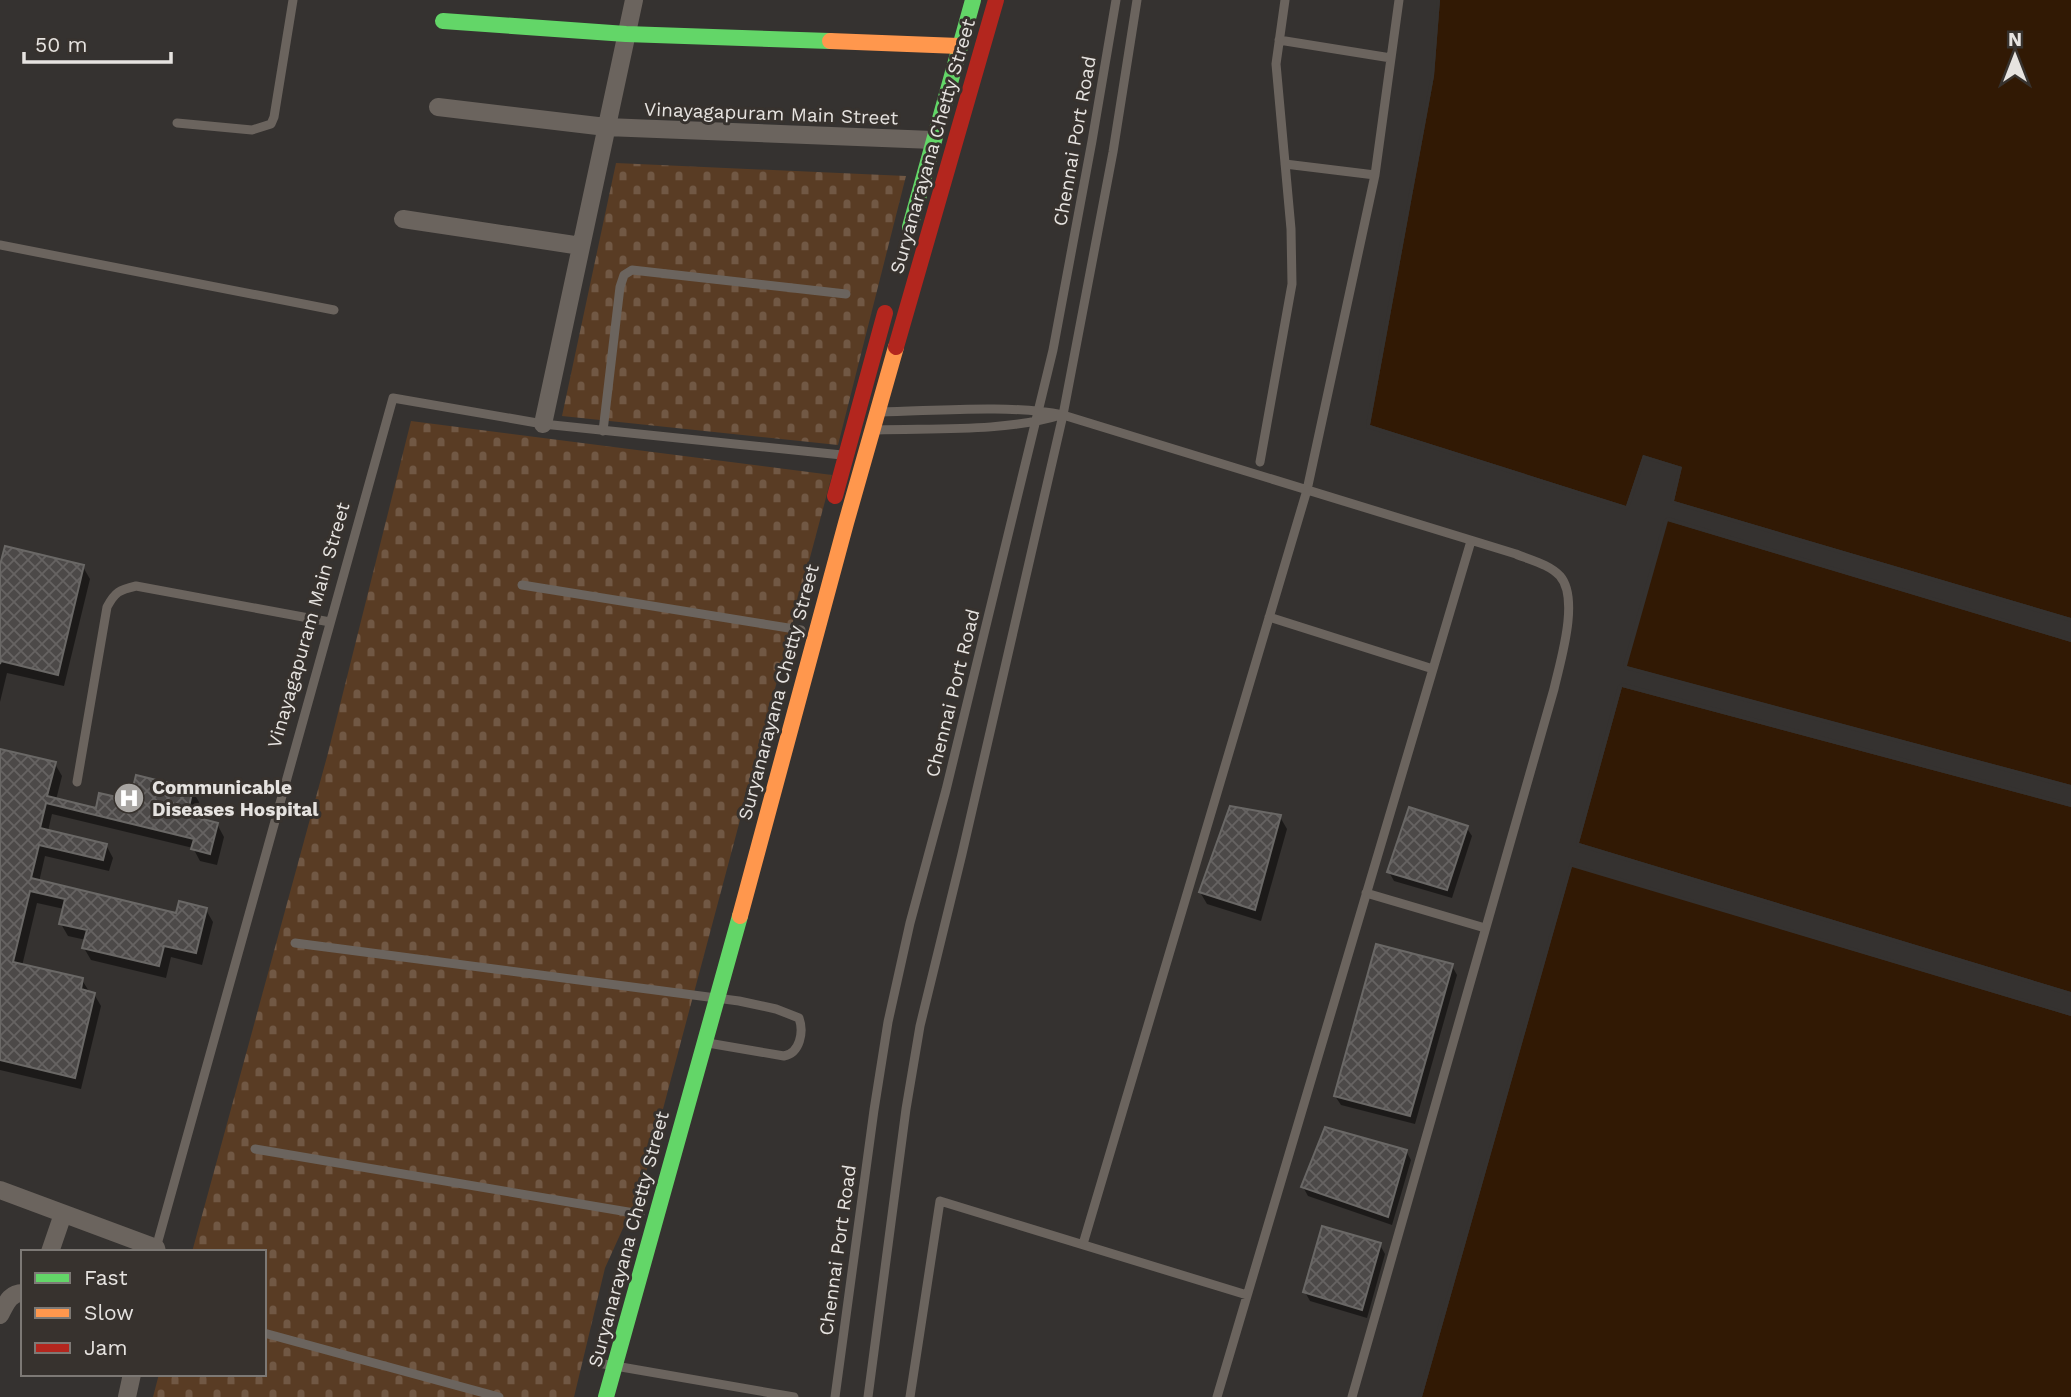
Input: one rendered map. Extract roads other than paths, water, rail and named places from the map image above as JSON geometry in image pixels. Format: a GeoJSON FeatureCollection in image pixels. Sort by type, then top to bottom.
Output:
{"type":"FeatureCollection","features":[{"type":"Feature","properties":{"kind":"main road","name":"Suryanarayana Chetty Street"},"geometry":{"type":"LineString","coordinates":[[906,240],[973,0]]}},
{"type":"Feature","properties":{"kind":"main road","name":"Suryanarayana Chetty Street"},"geometry":{"type":"LineString","coordinates":[[606,1397],[704,1042],[704,996],[784,755],[872,430],[996,0]]}},
{"type":"Feature","properties":{"kind":"main road"},"geometry":{"type":"LineString","coordinates":[[443,21],[626,34],[958,46]]}},
{"type":"Feature","properties":{"kind":"main road","name":"Suryanarayana Chetty Street"},"geometry":{"type":"LineString","coordinates":[[831,509],[891,293]]}},
{"type":"Feature","properties":{"kind":"main road","name":"Suryanarayana Chetty Street"},"geometry":{"type":"LineString","coordinates":[[790,670],[808,603]]}},
{"type":"Feature","properties":{"kind":"street"},"geometry":{"type":"LineString","coordinates":[[543,424],[634,0]]}},
{"type":"Feature","properties":{"kind":"street","name":"Vinayagapuram Main Street"},"geometry":{"type":"LineString","coordinates":[[438,107],[607,127],[933,141]]}},
{"type":"Feature","properties":{"kind":"street"},"geometry":{"type":"LineString","coordinates":[[403,219],[581,246]]}},
{"type":"Feature","properties":{"kind":"street"},"geometry":{"type":"LineString","coordinates":[[0,1190],[156,1250]]}},
{"type":"Feature","properties":{"kind":"street"},"geometry":{"type":"LineString","coordinates":[[51,1250],[63,1214]]}},
{"type":"Feature","properties":{"kind":"street"},"geometry":{"type":"LineString","coordinates":[[0,1315],[10,1297],[21,1293]]}},
{"type":"Feature","properties":{"kind":"street"},"geometry":{"type":"LineString","coordinates":[[127,1397],[132,1376]]}},
{"type":"Feature","properties":{"kind":"lane"},"geometry":{"type":"LineString","coordinates":[[177,123],[251,130],[271,124],[293,0]]}},
{"type":"Feature","properties":{"kind":"lane","name":"Chennai Port Road"},"geometry":{"type":"LineString","coordinates":[[835,1397],[888,1022],[909,923],[946,790],[1053,350],[1116,0]]}},
{"type":"Feature","properties":{"kind":"lane","name":"Chennai Port Road"},"geometry":{"type":"LineString","coordinates":[[868,1397],[906,1109],[920,1027],[1063,415],[1113,152],[1137,0]]}},
{"type":"Feature","properties":{"kind":"lane"},"geometry":{"type":"LineString","coordinates":[[1260,462],[1292,284],[1291,229],[1276,64],[1285,0]]}},
{"type":"Feature","properties":{"kind":"lane"},"geometry":{"type":"LineString","coordinates":[[1083,1244],[1307,490],[1375,175],[1399,0]]}},
{"type":"Feature","properties":{"kind":"lane"},"geometry":{"type":"LineString","coordinates":[[1279,40],[1391,58]]}},
{"type":"Feature","properties":{"kind":"lane"},"geometry":{"type":"LineString","coordinates":[[1284,164],[1375,175]]}},
{"type":"Feature","properties":{"kind":"lane"},"geometry":{"type":"LineString","coordinates":[[0,245],[334,310]]}},
{"type":"Feature","properties":{"kind":"lane"},"geometry":{"type":"LineString","coordinates":[[603,431],[621,287],[624,275],[632,270],[846,294]]}},
{"type":"Feature","properties":{"kind":"lane","name":"Vinayagapuram Main Street"},"geometry":{"type":"LineString","coordinates":[[156,1250],[393,398],[543,424],[845,455]]}},
{"type":"Feature","properties":{"kind":"lane"},"geometry":{"type":"LineString","coordinates":[[857,412],[1039,411],[1063,415],[1516,554],[1549,568],[1560,576],[1566,587],[1569,600],[1565,641],[1554,689],[1352,1397]]}},
{"type":"Feature","properties":{"kind":"lane"},"geometry":{"type":"LineString","coordinates":[[852,430],[976,427],[1036,422],[1063,415]]}},
{"type":"Feature","properties":{"kind":"lane"},"geometry":{"type":"LineString","coordinates":[[1217,1397],[1471,541]]}},
{"type":"Feature","properties":{"kind":"lane"},"geometry":{"type":"LineString","coordinates":[[522,585],[801,630]]}},
{"type":"Feature","properties":{"kind":"lane"},"geometry":{"type":"LineString","coordinates":[[77,782],[107,607],[114,594],[136,586],[330,622]]}},
{"type":"Feature","properties":{"kind":"lane"},"geometry":{"type":"LineString","coordinates":[[1269,617],[1433,669]]}},
{"type":"Feature","properties":{"kind":"lane"},"geometry":{"type":"LineString","coordinates":[[1366,893],[1485,928]]}},
{"type":"Feature","properties":{"kind":"lane"},"geometry":{"type":"LineString","coordinates":[[295,943],[757,1004],[790,1013],[799,1018],[802,1026],[795,1051],[784,1056],[704,1042]]}},
{"type":"Feature","properties":{"kind":"lane"},"geometry":{"type":"LineString","coordinates":[[255,1149],[640,1214]]}},
{"type":"Feature","properties":{"kind":"lane"},"geometry":{"type":"LineString","coordinates":[[910,1397],[940,1200],[1247,1295]]}},
{"type":"Feature","properties":{"kind":"lane"},"geometry":{"type":"LineString","coordinates":[[266,1334],[499,1397]]}},
{"type":"Feature","properties":{"kind":"lane"},"geometry":{"type":"LineString","coordinates":[[598,1363],[794,1397]]}},
{"type":"Feature","properties":{"kind":"place","name":"Communicable Diseases Hospital"},"geometry":{"type":"Point","coordinates":[129,798]}}]}
